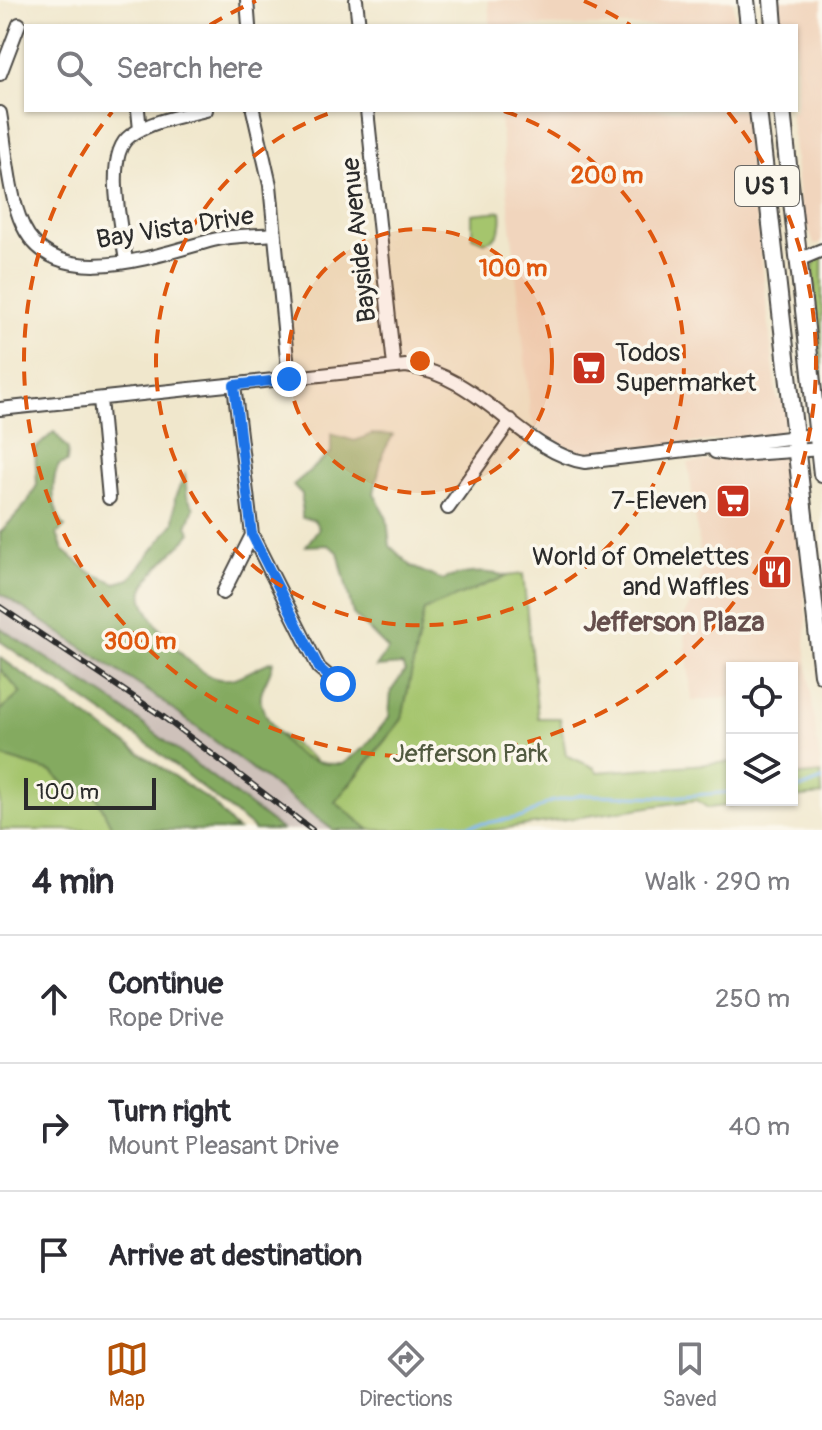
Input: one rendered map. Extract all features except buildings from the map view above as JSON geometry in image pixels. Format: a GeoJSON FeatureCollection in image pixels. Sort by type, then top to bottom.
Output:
{"type":"FeatureCollection","features":[{"type":"Feature","properties":{"kind":"main road"},"geometry":{"type":"LineString","coordinates":[[746,0],[749,24]]}},
{"type":"Feature","properties":{"kind":"main road"},"geometry":{"type":"LineString","coordinates":[[772,0],[774,24]]}},
{"type":"Feature","properties":{"kind":"main road","name":"US 1"},"geometry":{"type":"LineString","coordinates":[[758,112],[822,674]]}},
{"type":"Feature","properties":{"kind":"main road","name":"US 1"},"geometry":{"type":"LineString","coordinates":[[782,112],[822,474]]}},
{"type":"Feature","properties":{"kind":"street"},"geometry":{"type":"LineString","coordinates":[[247,0],[249,24]]}},
{"type":"Feature","properties":{"kind":"street"},"geometry":{"type":"LineString","coordinates":[[356,0],[359,24]]}},
{"type":"Feature","properties":{"kind":"street"},"geometry":{"type":"LineString","coordinates":[[0,74],[19,24]]}},
{"type":"Feature","properties":{"kind":"street"},"geometry":{"type":"LineString","coordinates":[[138,112],[140,130]]}},
{"type":"Feature","properties":{"kind":"street"},"geometry":{"type":"LineString","coordinates":[[126,261],[115,160],[126,139],[140,130],[199,112]]}},
{"type":"Feature","properties":{"kind":"street"},"geometry":{"type":"LineString","coordinates":[[254,112],[267,164],[289,379]]}},
{"type":"Feature","properties":{"kind":"street","name":"Bayside Avenue"},"geometry":{"type":"LineString","coordinates":[[367,112],[394,366]]}},
{"type":"Feature","properties":{"kind":"street","name":"Bay Vista Drive"},"geometry":{"type":"LineString","coordinates":[[0,113],[7,187],[23,226],[47,254],[80,264],[126,261],[172,254],[226,237],[274,234]]}},
{"type":"Feature","properties":{"kind":"street"},"geometry":{"type":"LineString","coordinates":[[798,260],[822,250]]}},
{"type":"Feature","properties":{"kind":"street"},"geometry":{"type":"LineString","coordinates":[[0,409],[394,366],[420,368],[449,377],[559,454],[585,462],[704,451],[736,455],[820,442]]}},
{"type":"Feature","properties":{"kind":"street"},"geometry":{"type":"LineString","coordinates":[[234,385],[252,535],[319,668],[338,684]]}},
{"type":"Feature","properties":{"kind":"street"},"geometry":{"type":"LineString","coordinates":[[100,399],[109,498]]}},
{"type":"Feature","properties":{"kind":"street"},"geometry":{"type":"LineString","coordinates":[[448,508],[511,420]]}},
{"type":"Feature","properties":{"kind":"street"},"geometry":{"type":"LineString","coordinates":[[223,593],[252,535]]}},
{"type":"Feature","properties":{"kind":"shaded area"},"geometry":{"type":"Polygon","coordinates":[[[488,0],[733,0],[735,24],[490,24],[488,0]]]}},
{"type":"Feature","properties":{"kind":"shaded area"},"geometry":{"type":"Polygon","coordinates":[[[779,0],[822,0],[822,242],[814,245],[809,228],[801,223],[790,112],[798,112],[798,24],[781,24],[779,0]]]}},
{"type":"Feature","properties":{"kind":"shaded area"},"geometry":{"type":"Polygon","coordinates":[[[499,112],[745,112],[777,399],[787,401],[787,423],[779,433],[586,456],[576,455],[537,430],[531,417],[499,112]]]}},
{"type":"Feature","properties":{"kind":"shaded area","name":"Jefferson Plaza"},"geometry":{"type":"Polygon","coordinates":[[[776,454],[790,462],[807,622],[805,644],[821,773],[798,775],[798,662],[726,662],[726,698],[692,701],[683,619],[699,584],[702,567],[688,463],[776,454]]]}},
{"type":"Feature","properties":{"kind":"shaded area"},"geometry":{"type":"Polygon","coordinates":[[[0,582],[340,830],[282,830],[114,702],[0,628],[0,582]]]}},
{"type":"Feature","properties":{"kind":"green space"},"geometry":{"type":"Polygon","coordinates":[[[501,211],[501,226],[494,237],[485,242],[472,237],[472,214],[501,211]]]}},
{"type":"Feature","properties":{"kind":"green space"},"geometry":{"type":"Polygon","coordinates":[[[822,254],[822,389],[813,265],[822,254]]]}},
{"type":"Feature","properties":{"kind":"green space"},"geometry":{"type":"Polygon","coordinates":[[[54,432],[68,449],[67,462],[59,465],[56,472],[54,488],[57,513],[65,527],[57,534],[63,550],[91,573],[116,583],[130,579],[174,523],[175,497],[185,475],[187,496],[194,508],[187,526],[191,533],[147,582],[143,600],[148,612],[194,666],[215,678],[238,677],[273,661],[262,691],[263,709],[295,753],[310,761],[342,764],[365,747],[389,717],[391,691],[405,671],[402,665],[376,667],[388,649],[353,614],[338,552],[328,545],[306,546],[319,528],[314,520],[302,518],[302,494],[293,485],[331,453],[331,434],[355,441],[372,434],[393,435],[383,453],[374,493],[387,519],[390,546],[412,567],[442,580],[474,572],[507,576],[424,610],[402,719],[335,802],[370,830],[333,830],[151,693],[0,593],[0,533],[27,503],[37,485],[35,449],[54,432]]]}},
{"type":"Feature","properties":{"kind":"green space","name":"Jefferson Park"},"geometry":{"type":"Polygon","coordinates":[[[0,533],[203,676],[349,786],[402,719],[424,609],[507,576],[523,574],[538,718],[560,718],[566,755],[595,768],[597,772],[726,762],[726,806],[708,808],[696,800],[493,830],[370,830],[265,747],[0,563],[0,533]]]}},
{"type":"Feature","properties":{"kind":"green space"},"geometry":{"type":"Polygon","coordinates":[[[0,628],[114,702],[282,830],[255,830],[149,745],[0,641],[0,628]]]}},
{"type":"Feature","properties":{"kind":"green space"},"geometry":{"type":"Polygon","coordinates":[[[0,657],[238,830],[0,830],[0,657]]]}},
{"type":"Feature","properties":{"kind":"green space"},"geometry":{"type":"Polygon","coordinates":[[[0,658],[213,803],[236,830],[113,830],[97,797],[71,790],[52,772],[0,756],[0,711],[21,693],[0,669],[0,658]]]}},
{"type":"Feature","properties":{"kind":"green space"},"geometry":{"type":"Polygon","coordinates":[[[821,773],[822,795],[798,797],[798,775],[821,773]]]}},
{"type":"Feature","properties":{"kind":"waterway"},"geometry":{"type":"LineString","coordinates":[[798,788],[822,780]]}},
{"type":"Feature","properties":{"kind":"waterway"},"geometry":{"type":"LineString","coordinates":[[424,830],[447,823],[466,826],[523,817],[550,802],[582,795],[671,797],[726,792]]}},
{"type":"Feature","properties":{"kind":"railway"},"geometry":{"type":"LineString","coordinates":[[0,607],[162,716],[312,830]]}},
{"type":"Feature","properties":{"kind":"place","name":"Todos Supermarket"},"geometry":{"type":"Point","coordinates":[589,368]}},
{"type":"Feature","properties":{"kind":"place","name":"7-Eleven"},"geometry":{"type":"Point","coordinates":[733,501]}},
{"type":"Feature","properties":{"kind":"place","name":"World of Omelettes and Waffles"},"geometry":{"type":"Point","coordinates":[775,572]}},
{"type":"Feature","properties":{"kind":"district","name":"Jefferson Plaza"},"geometry":{"type":"Point","coordinates":[674,622]}},
{"type":"Feature","properties":{"kind":"route"},"geometry":{"type":"LineString","coordinates":[[289,379],[234,385],[248,513],[252,535],[267,570],[319,668],[338,684]]}}]}
